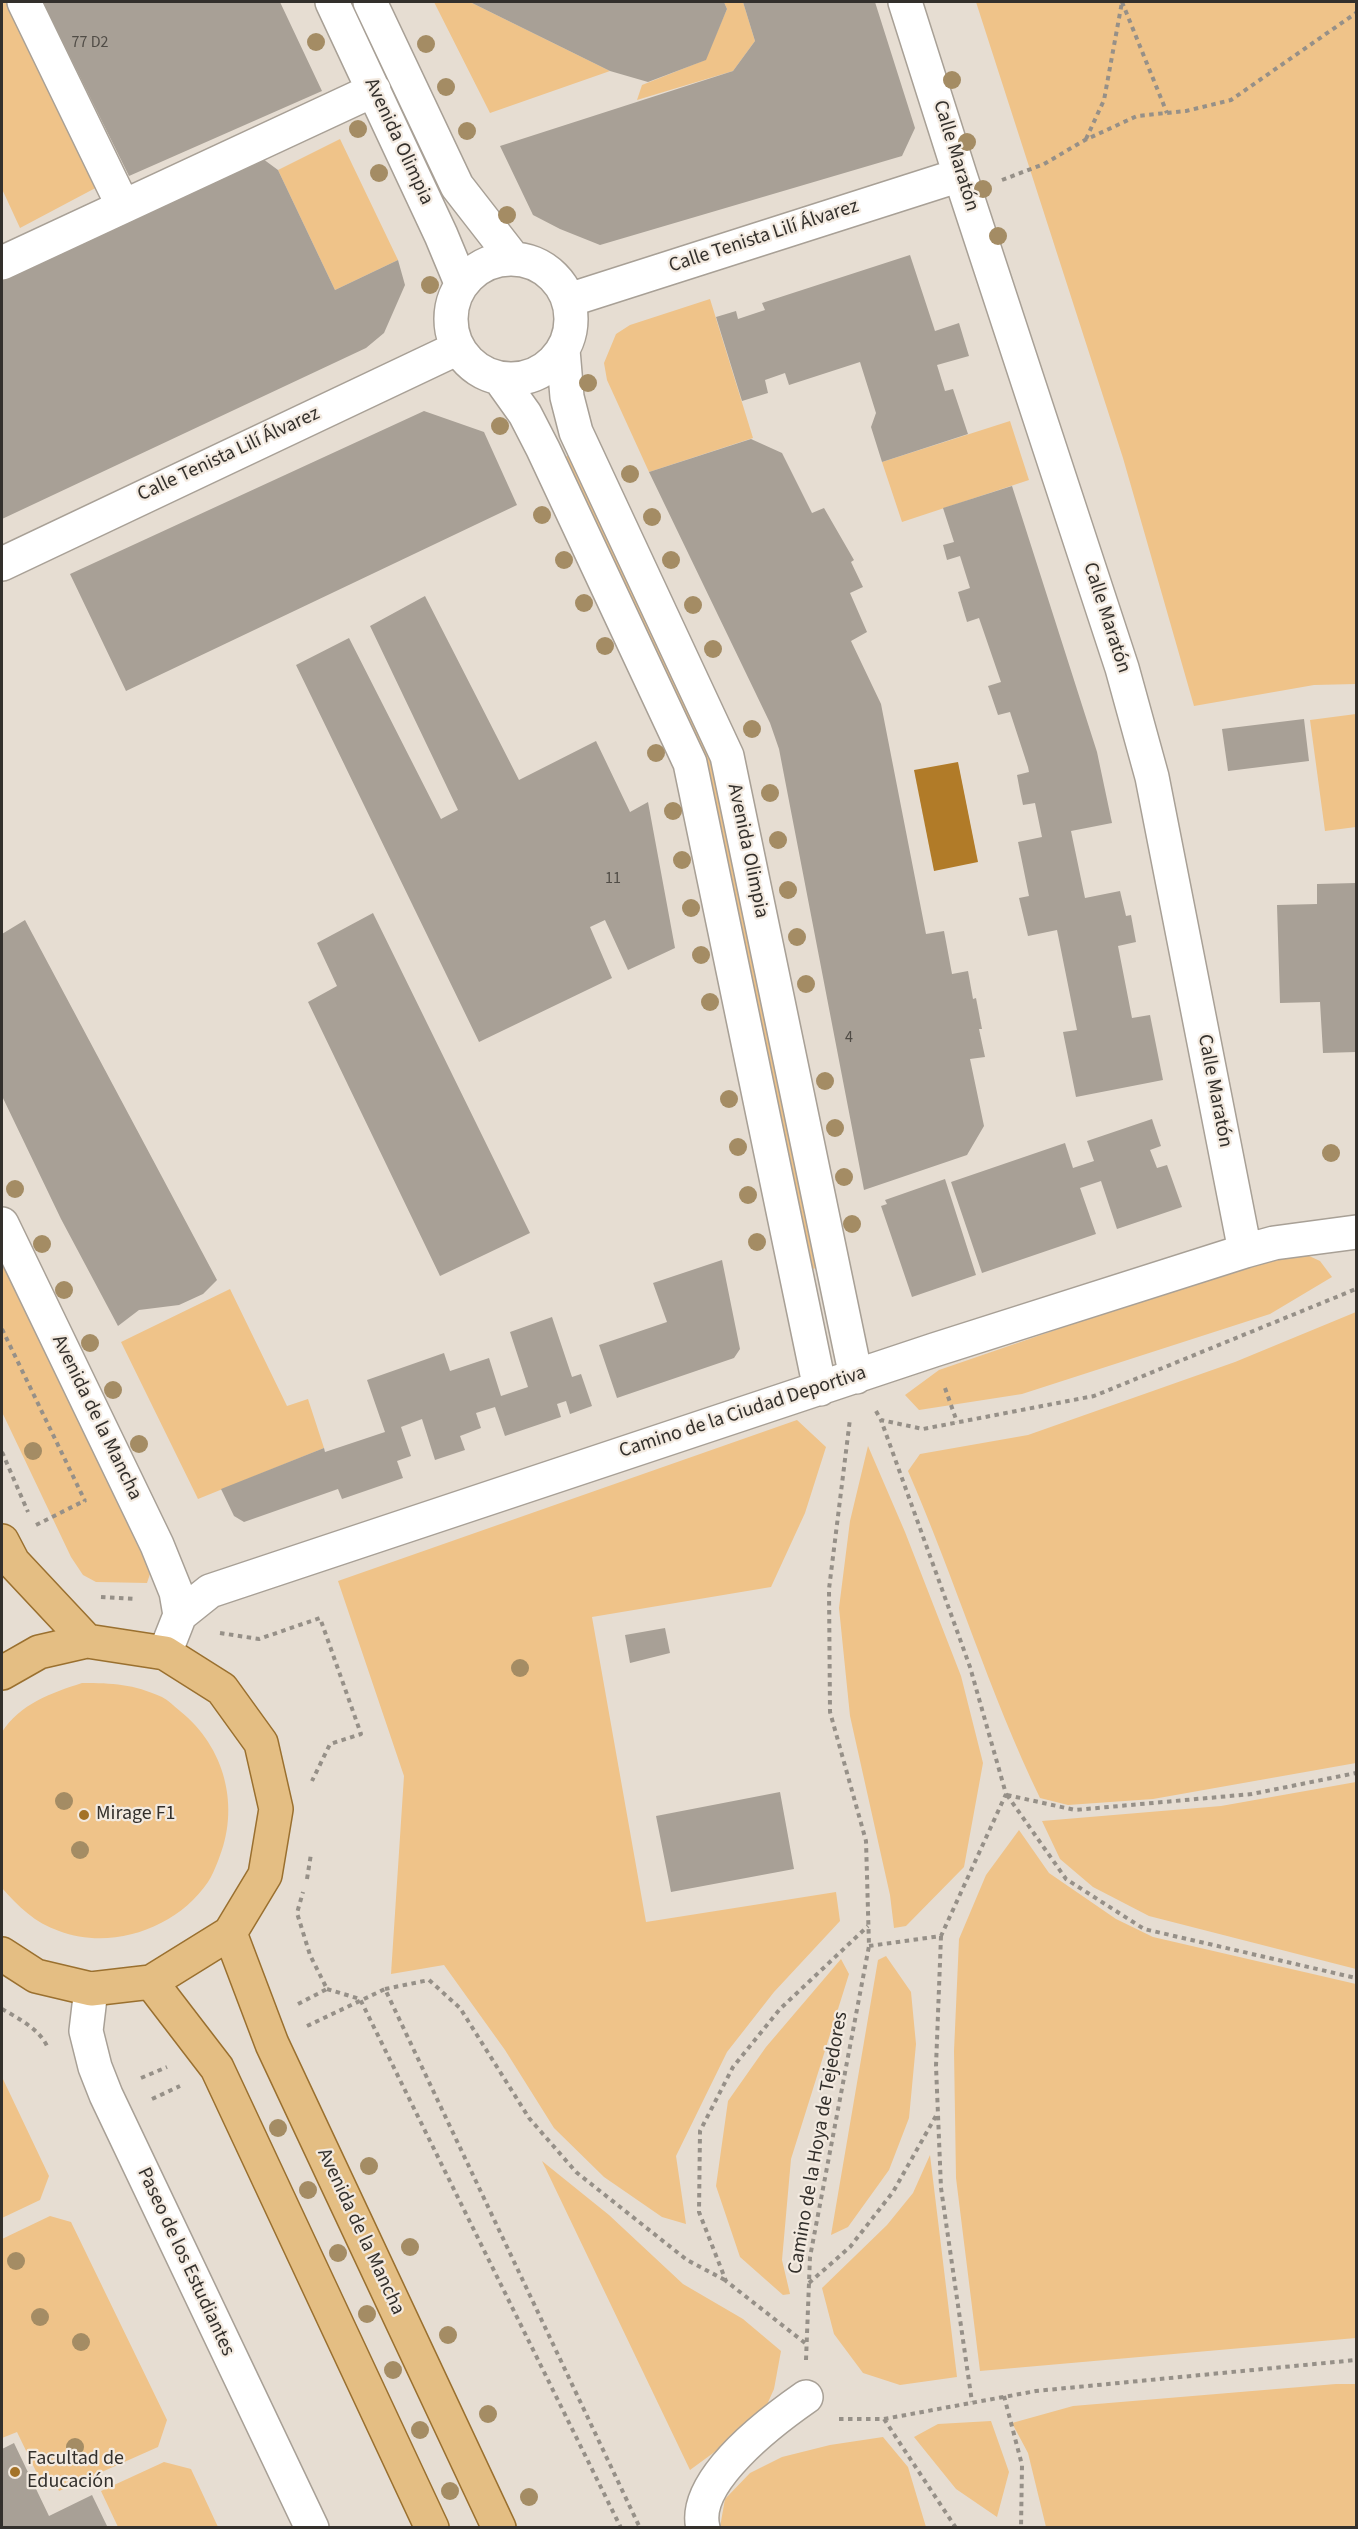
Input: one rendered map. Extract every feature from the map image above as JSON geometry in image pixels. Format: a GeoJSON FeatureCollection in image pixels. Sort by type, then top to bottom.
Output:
{"type":"FeatureCollection","features":[{"type":"Feature","properties":{"kind":"main road"},"geometry":{"type":"LineString","coordinates":[[7,1551],[87,1641]]}},
{"type":"Feature","properties":{"kind":"main road"},"geometry":{"type":"LineString","coordinates":[[2,1673],[39,1652],[87,1641],[165,1653],[222,1689],[261,1743],[276,1809],[265,1875],[230,1932],[150,1982],[91,1989],[36,1976],[2,1954]]}},
{"type":"Feature","properties":{"kind":"main road","name":"Avenida de la Mancha"},"geometry":{"type":"LineString","coordinates":[[230,1932],[268,2032],[499,2528]]}},
{"type":"Feature","properties":{"kind":"main road"},"geometry":{"type":"LineString","coordinates":[[150,1982],[210,2059],[432,2528]]}},
{"type":"Feature","properties":{"kind":"street"},"geometry":{"type":"LineString","coordinates":[[24,2],[123,207]]}},
{"type":"Feature","properties":{"kind":"street","name":"Avenida Olimpia"},"geometry":{"type":"LineString","coordinates":[[332,2],[441,235],[461,283]]}},
{"type":"Feature","properties":{"kind":"street","name":"Avenida Olimpia"},"geometry":{"type":"LineString","coordinates":[[370,2],[457,186],[513,258]]}},
{"type":"Feature","properties":{"kind":"street","name":"Calle Maratón"},"geometry":{"type":"LineString","coordinates":[[905,2],[1122,668],[1152,777],[1245,1251]]}},
{"type":"Feature","properties":{"kind":"street"},"geometry":{"type":"LineString","coordinates":[[2,263],[374,90]]}},
{"type":"Feature","properties":{"kind":"street","name":"Calle Tenista Lilí Álvarez"},"geometry":{"type":"LineString","coordinates":[[569,300],[960,175]]}},
{"type":"Feature","properties":{"kind":"street"},"geometry":{"type":"LineString","coordinates":[[513,258],[530,261],[546,269],[559,282],[569,300],[571,315],[569,333],[563,350],[551,364],[536,374],[519,379],[500,379],[476,368],[458,348],[451,332],[450,315],[453,299],[461,283],[475,269],[494,260],[513,258]]}},
{"type":"Feature","properties":{"kind":"street","name":"Calle Tenista Lilí Álvarez"},"geometry":{"type":"LineString","coordinates":[[2,564],[458,348]]}},
{"type":"Feature","properties":{"kind":"street","name":"Avenida Olimpia"},"geometry":{"type":"LineString","coordinates":[[563,350],[567,397],[576,432],[728,756],[856,1377]]}},
{"type":"Feature","properties":{"kind":"street","name":"Avenida Olimpia"},"geometry":{"type":"LineString","coordinates":[[500,379],[525,414],[543,449],[690,763],[820,1389]]}},
{"type":"Feature","properties":{"kind":"street","name":"Avenida de la Mancha"},"geometry":{"type":"LineString","coordinates":[[2,1224],[157,1545],[176,1592],[180,1615]]}},
{"type":"Feature","properties":{"kind":"street","name":"Camino de la Ciudad Deportiva"},"geometry":{"type":"LineString","coordinates":[[165,1653],[180,1615],[210,1591],[945,1346],[1245,1251],[1274,1243],[1356,1232]]}},
{"type":"Feature","properties":{"kind":"street","name":"Paseo de los Estudiantes"},"geometry":{"type":"LineString","coordinates":[[91,1989],[86,2031],[95,2067],[111,2106],[312,2528]]}},
{"type":"Feature","properties":{"kind":"street"},"geometry":{"type":"LineString","coordinates":[[703,2528],[701,2518],[709,2492],[728,2464],[771,2422],[806,2397]]}},
{"type":"Feature","properties":{"kind":"path"},"geometry":{"type":"LineString","coordinates":[[1122,2],[1167,113]]}},
{"type":"Feature","properties":{"kind":"path"},"geometry":{"type":"LineString","coordinates":[[1085,140],[1104,100],[1122,2]]}},
{"type":"Feature","properties":{"kind":"path"},"geometry":{"type":"LineString","coordinates":[[999,181],[1044,164],[1085,140],[1137,116],[1186,111],[1231,100],[1356,14]]}},
{"type":"Feature","properties":{"kind":"path"},"geometry":{"type":"LineString","coordinates":[[881,1420],[923,1429],[1094,1396],[1356,1289]]}},
{"type":"Feature","properties":{"kind":"path"},"geometry":{"type":"LineString","coordinates":[[2,1329],[85,1501]]}},
{"type":"Feature","properties":{"kind":"path"},"geometry":{"type":"LineString","coordinates":[[856,1377],[881,1420],[970,1668],[1006,1794],[1066,1879],[1144,1929],[1356,1978]]}},
{"type":"Feature","properties":{"kind":"path","name":"Camino de la Hoya de Tejedores"},"geometry":{"type":"LineString","coordinates":[[806,2397],[810,2258],[869,1947],[867,1841],[831,1712],[829,1589],[856,1377]]}},
{"type":"Feature","properties":{"kind":"path"},"geometry":{"type":"LineString","coordinates":[[943,1381],[957,1422]]}},
{"type":"Feature","properties":{"kind":"path"},"geometry":{"type":"LineString","coordinates":[[2,1452],[40,1536]]}},
{"type":"Feature","properties":{"kind":"path"},"geometry":{"type":"LineString","coordinates":[[35,1526],[95,1496]]}},
{"type":"Feature","properties":{"kind":"path"},"geometry":{"type":"LineString","coordinates":[[92,1594],[132,1598],[180,1615],[222,1634],[258,1639],[320,1617],[360,1734],[330,1744],[311,1779],[312,1790]]}},
{"type":"Feature","properties":{"kind":"path"},"geometry":{"type":"LineString","coordinates":[[1006,1794],[1075,1810],[1252,1794],[1356,1773]]}},
{"type":"Feature","properties":{"kind":"path"},"geometry":{"type":"LineString","coordinates":[[972,2402],[941,2188],[936,2066],[941,1936],[1006,1794]]}},
{"type":"Feature","properties":{"kind":"path"},"geometry":{"type":"LineString","coordinates":[[312,1847],[309,1870],[297,1913],[310,1955],[327,1989],[360,1999],[621,2528]]}},
{"type":"Feature","properties":{"kind":"path"},"geometry":{"type":"LineString","coordinates":[[726,2281],[699,2212],[700,2131],[733,2067],[780,2009],[869,1925]]}},
{"type":"Feature","properties":{"kind":"path"},"geometry":{"type":"LineString","coordinates":[[869,1947],[941,1936]]}},
{"type":"Feature","properties":{"kind":"path"},"geometry":{"type":"LineString","coordinates":[[268,2032],[385,1989],[429,1980],[460,2008],[529,2118],[576,2172],[687,2260],[726,2281],[806,2344]]}},
{"type":"Feature","properties":{"kind":"path"},"geometry":{"type":"LineString","coordinates":[[268,2032],[327,1989]]}},
{"type":"Feature","properties":{"kind":"path"},"geometry":{"type":"LineString","coordinates":[[385,1989],[640,2528]]}},
{"type":"Feature","properties":{"kind":"path"},"geometry":{"type":"LineString","coordinates":[[2,2009],[44,2039],[48,2049]]}},
{"type":"Feature","properties":{"kind":"path"},"geometry":{"type":"LineString","coordinates":[[111,2106],[210,2059]]}},
{"type":"Feature","properties":{"kind":"path"},"geometry":{"type":"LineString","coordinates":[[111,2106],[210,2059]]}},
{"type":"Feature","properties":{"kind":"path"},"geometry":{"type":"LineString","coordinates":[[808,2283],[850,2247],[893,2192],[938,2113]]}},
{"type":"Feature","properties":{"kind":"path"},"geometry":{"type":"LineString","coordinates":[[806,2397],[842,2421],[884,2419],[1036,2391],[1356,2360]]}},
{"type":"Feature","properties":{"kind":"path"},"geometry":{"type":"LineString","coordinates":[[1005,2396],[1022,2465],[1021,2528]]}},
{"type":"Feature","properties":{"kind":"path"},"geometry":{"type":"LineString","coordinates":[[884,2419],[956,2528]]}},
{"type":"Feature","properties":{"kind":"shaded area"},"geometry":{"type":"Polygon","coordinates":[[[2,2],[15,2],[103,184],[20,228],[2,189],[2,2]]]}},
{"type":"Feature","properties":{"kind":"shaded area"},"geometry":{"type":"Polygon","coordinates":[[[434,2],[470,2],[610,71],[490,113],[434,2]]]}},
{"type":"Feature","properties":{"kind":"shaded area"},"geometry":{"type":"Polygon","coordinates":[[[724,2],[743,2],[755,41],[733,71],[637,100],[642,85],[705,60],[727,9],[724,2]]]}},
{"type":"Feature","properties":{"kind":"shaded area"},"geometry":{"type":"Polygon","coordinates":[[[976,2],[1356,2],[1356,684],[1314,685],[1194,706],[1123,458],[976,2]]]}},
{"type":"Feature","properties":{"kind":"shaded area"},"geometry":{"type":"Polygon","coordinates":[[[340,139],[398,260],[335,290],[278,170],[340,139]]]}},
{"type":"Feature","properties":{"kind":"shaded area"},"geometry":{"type":"Polygon","coordinates":[[[710,299],[753,438],[649,472],[607,380],[604,363],[616,334],[630,325],[710,299]]]}},
{"type":"Feature","properties":{"kind":"shaded area"},"geometry":{"type":"Polygon","coordinates":[[[1010,421],[1029,480],[902,522],[882,462],[1010,421]]]}},
{"type":"Feature","properties":{"kind":"shaded area"},"geometry":{"type":"Polygon","coordinates":[[[572,454],[715,752],[817,1268],[807,1270],[708,766],[563,458],[572,454]]]}},
{"type":"Feature","properties":{"kind":"shaded area"},"geometry":{"type":"Polygon","coordinates":[[[1356,714],[1356,827],[1325,831],[1310,720],[1356,714]]]}},
{"type":"Feature","properties":{"kind":"shaded area"},"geometry":{"type":"Polygon","coordinates":[[[958,762],[978,862],[934,871],[914,770],[958,762]]]}},
{"type":"Feature","properties":{"kind":"shaded area"},"geometry":{"type":"Polygon","coordinates":[[[2,1250],[153,1565],[147,1583],[96,1582],[83,1575],[71,1557],[2,1412],[2,1250]]]}},
{"type":"Feature","properties":{"kind":"shaded area"},"geometry":{"type":"Polygon","coordinates":[[[1307,1255],[1320,1261],[1332,1277],[1270,1314],[1022,1394],[919,1410],[905,1395],[939,1370],[1250,1263],[1307,1255]]]}},
{"type":"Feature","properties":{"kind":"shaded area"},"geometry":{"type":"Polygon","coordinates":[[[230,1289],[287,1406],[308,1399],[324,1448],[198,1499],[121,1342],[230,1289]]]}},
{"type":"Feature","properties":{"kind":"shaded area"},"geometry":{"type":"Polygon","coordinates":[[[1356,1312],[1356,1763],[1153,1799],[1068,1805],[1040,1798],[1004,1717],[908,1471],[920,1454],[1028,1435],[1235,1362],[1356,1312]]]}},
{"type":"Feature","properties":{"kind":"shaded area"},"geometry":{"type":"Polygon","coordinates":[[[797,1420],[826,1447],[805,1513],[771,1587],[592,1617],[646,1922],[836,1892],[840,1921],[774,1992],[727,2052],[676,2156],[686,2224],[662,2217],[604,2177],[554,2128],[505,2050],[444,1965],[391,1974],[404,1776],[338,1581],[797,1420]]]}},
{"type":"Feature","properties":{"kind":"shaded area"},"geometry":{"type":"Polygon","coordinates":[[[868,1446],[905,1532],[961,1676],[983,1763],[964,1867],[906,1926],[894,1928],[890,1895],[850,1716],[839,1608],[850,1521],[868,1446]]]}},
{"type":"Feature","properties":{"kind":"shaded area"},"geometry":{"type":"Polygon","coordinates":[[[82,1683],[132,1687],[169,1701],[208,1742],[218,1760],[228,1799],[225,1841],[208,1882],[179,1912],[142,1931],[121,1936],[79,1937],[50,1928],[28,1913],[2,1888],[2,1732],[9,1722],[27,1707],[59,1691],[82,1683]]]}},
{"type":"Feature","properties":{"kind":"shaded area"},"geometry":{"type":"Polygon","coordinates":[[[1356,1782],[1356,1969],[1149,1916],[1093,1887],[1060,1859],[1042,1821],[1221,1806],[1356,1782]]]}},
{"type":"Feature","properties":{"kind":"shaded area"},"geometry":{"type":"Polygon","coordinates":[[[1019,1830],[1049,1873],[1116,1919],[1153,1937],[1356,1984],[1356,2338],[980,2371],[956,2178],[954,2051],[959,1939],[986,1875],[1019,1830]]]}},
{"type":"Feature","properties":{"kind":"shaded area"},"geometry":{"type":"Polygon","coordinates":[[[886,1956],[911,1992],[916,2044],[909,2118],[889,2170],[848,2227],[831,2235],[878,1960],[886,1956]]]}},
{"type":"Feature","properties":{"kind":"shaded area"},"geometry":{"type":"Polygon","coordinates":[[[841,1959],[849,1974],[791,2159],[782,2260],[790,2294],[783,2295],[740,2257],[716,2186],[728,2101],[766,2047],[841,1959]]]}},
{"type":"Feature","properties":{"kind":"shaded area"},"geometry":{"type":"Polygon","coordinates":[[[2,2077],[49,2176],[40,2200],[2,2218],[2,2077]]]}},
{"type":"Feature","properties":{"kind":"shaded area"},"geometry":{"type":"Polygon","coordinates":[[[930,2155],[957,2377],[900,2385],[863,2373],[834,2334],[822,2288],[887,2225],[913,2193],[930,2155]]]}},
{"type":"Feature","properties":{"kind":"shaded area"},"geometry":{"type":"Polygon","coordinates":[[[542,2161],[609,2215],[683,2284],[743,2319],[781,2351],[774,2389],[761,2418],[690,2470],[542,2161]]]}},
{"type":"Feature","properties":{"kind":"shaded area"},"geometry":{"type":"Polygon","coordinates":[[[50,2216],[71,2222],[167,2420],[158,2447],[59,2491],[56,2485],[45,2490],[17,2432],[2,2438],[2,2239],[50,2216]]]}},
{"type":"Feature","properties":{"kind":"shaded area"},"geometry":{"type":"Polygon","coordinates":[[[1356,2384],[1356,2527],[1046,2527],[1028,2453],[1012,2423],[1073,2406],[1356,2384]]]}},
{"type":"Feature","properties":{"kind":"shaded area"},"geometry":{"type":"Polygon","coordinates":[[[991,2421],[1009,2472],[997,2517],[956,2489],[914,2437],[938,2424],[991,2421]]]}},
{"type":"Feature","properties":{"kind":"shaded area"},"geometry":{"type":"Polygon","coordinates":[[[883,2437],[908,2467],[926,2527],[720,2527],[725,2499],[750,2473],[782,2457],[830,2445],[883,2437]]]}},
{"type":"Feature","properties":{"kind":"shaded area"},"geometry":{"type":"Polygon","coordinates":[[[164,2462],[191,2469],[218,2527],[118,2527],[101,2491],[164,2462]]]}},
{"type":"Feature","properties":{"kind":"building"},"geometry":{"type":"Polygon","coordinates":[[[43,2],[280,2],[322,91],[129,176],[43,2]]]}},
{"type":"Feature","properties":{"kind":"building"},"geometry":{"type":"Polygon","coordinates":[[[470,2],[724,2],[727,9],[706,60],[648,82],[610,71],[470,2]]]}},
{"type":"Feature","properties":{"kind":"building"},"geometry":{"type":"Polygon","coordinates":[[[743,2],[875,2],[915,128],[902,156],[600,245],[533,215],[500,146],[733,71],[755,41],[743,2]]]}},
{"type":"Feature","properties":{"kind":"building"},"geometry":{"type":"Polygon","coordinates":[[[259,156],[278,170],[335,290],[398,260],[405,285],[384,333],[366,348],[2,519],[2,280],[259,156]]]}},
{"type":"Feature","properties":{"kind":"building"},"geometry":{"type":"Polygon","coordinates":[[[910,255],[935,331],[959,323],[969,356],[937,365],[945,391],[953,389],[968,434],[882,462],[871,427],[876,413],[860,362],[789,385],[785,373],[765,380],[768,393],[742,401],[716,317],[736,311],[738,319],[765,310],[762,303],[910,255]]]}},
{"type":"Feature","properties":{"kind":"building"},"geometry":{"type":"Polygon","coordinates":[[[424,411],[484,432],[517,505],[126,691],[70,574],[424,411]]]}},
{"type":"Feature","properties":{"kind":"building"},"geometry":{"type":"Polygon","coordinates":[[[751,439],[782,453],[812,513],[824,508],[854,560],[851,562],[863,587],[850,593],[867,632],[851,641],[881,704],[926,934],[944,931],[952,974],[968,971],[982,1029],[979,1029],[985,1057],[970,1059],[984,1126],[967,1155],[864,1190],[779,749],[770,723],[649,472],[751,439]]]}},
{"type":"Feature","properties":{"kind":"building"},"geometry":{"type":"Polygon","coordinates":[[[1012,486],[1097,752],[1112,823],[1071,831],[1085,898],[1120,891],[1126,916],[1131,915],[1136,942],[1118,946],[1132,1018],[1150,1015],[1163,1080],[1076,1097],[1063,1032],[1077,1030],[1057,930],[1028,936],[1019,898],[1029,896],[1018,842],[1042,837],[1035,803],[1023,805],[1020,791],[1017,775],[1029,772],[1028,767],[1010,712],[998,715],[988,686],[1001,682],[979,618],[967,622],[958,592],[970,588],[960,556],[947,560],[943,545],[954,542],[943,508],[1012,486]]]}},
{"type":"Feature","properties":{"kind":"building"},"geometry":{"type":"Polygon","coordinates":[[[425,596],[519,780],[596,741],[630,812],[648,802],[675,948],[628,970],[605,920],[590,927],[612,978],[479,1042],[296,665],[349,638],[441,819],[458,810],[370,626],[425,596]]]}},
{"type":"Feature","properties":{"kind":"building"},"geometry":{"type":"Polygon","coordinates":[[[1304,719],[1309,761],[1228,771],[1222,729],[1304,719]]]}},
{"type":"Feature","properties":{"kind":"building"},"geometry":{"type":"Polygon","coordinates":[[[1356,883],[1356,1052],[1323,1053],[1320,1002],[1280,1003],[1277,905],[1317,904],[1317,884],[1356,883]]]}},
{"type":"Feature","properties":{"kind":"building"},"geometry":{"type":"Polygon","coordinates":[[[373,913],[530,1233],[440,1276],[308,1002],[337,986],[317,943],[373,913]]]}},
{"type":"Feature","properties":{"kind":"building"},"geometry":{"type":"Polygon","coordinates":[[[25,920],[217,1280],[203,1294],[179,1305],[139,1310],[118,1326],[61,1219],[2,1096],[2,934],[25,920]]]}},
{"type":"Feature","properties":{"kind":"building"},"geometry":{"type":"Polygon","coordinates":[[[1152,1119],[1161,1146],[1150,1150],[1157,1168],[1167,1165],[1182,1207],[1117,1229],[1101,1181],[1080,1188],[1096,1234],[982,1273],[951,1182],[1065,1143],[1073,1168],[1094,1161],[1087,1141],[1152,1119]]]}},
{"type":"Feature","properties":{"kind":"building"},"geometry":{"type":"Polygon","coordinates":[[[945,1179],[976,1275],[912,1297],[881,1206],[887,1204],[885,1200],[945,1179]]]}},
{"type":"Feature","properties":{"kind":"building"},"geometry":{"type":"Polygon","coordinates":[[[722,1260],[740,1349],[734,1358],[617,1398],[599,1345],[667,1322],[653,1283],[722,1260]]]}},
{"type":"Feature","properties":{"kind":"building"},"geometry":{"type":"Polygon","coordinates":[[[552,1317],[572,1377],[581,1374],[592,1406],[570,1414],[566,1401],[557,1404],[561,1417],[505,1436],[495,1407],[476,1413],[481,1428],[460,1436],[465,1450],[435,1460],[422,1419],[401,1427],[411,1456],[397,1461],[403,1478],[342,1499],[338,1489],[244,1522],[234,1516],[221,1489],[324,1448],[325,1452],[385,1432],[367,1380],[444,1353],[450,1371],[489,1358],[501,1396],[528,1387],[510,1332],[552,1317]]]}},
{"type":"Feature","properties":{"kind":"building"},"geometry":{"type":"Polygon","coordinates":[[[665,1628],[670,1653],[630,1663],[625,1635],[665,1628]]]}},
{"type":"Feature","properties":{"kind":"building"},"geometry":{"type":"Polygon","coordinates":[[[780,1792],[794,1869],[671,1892],[656,1816],[780,1792]]]}},
{"type":"Feature","properties":{"kind":"building","name":"Facultad de Educación"},"geometry":{"type":"Polygon","coordinates":[[[14,2443],[49,2516],[92,2495],[108,2528],[2,2528],[2,2449],[14,2443]]]}},
{"type":"Feature","properties":{"kind":"place","name":"Mirage F1"},"geometry":{"type":"Point","coordinates":[84,1815]}},
{"type":"Feature","properties":{"kind":"place","name":"Facultad de Educación"},"geometry":{"type":"Point","coordinates":[15,2472]}}]}
